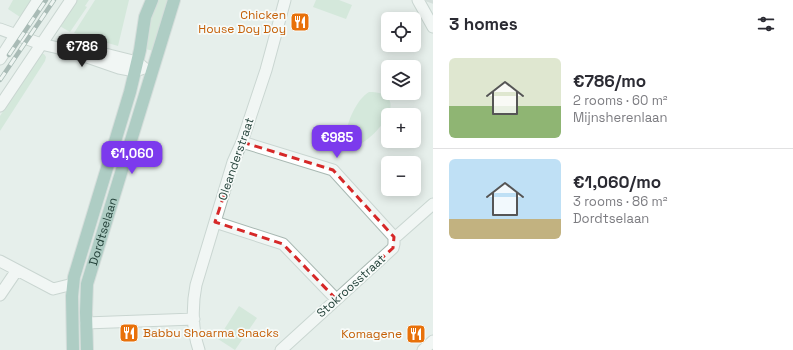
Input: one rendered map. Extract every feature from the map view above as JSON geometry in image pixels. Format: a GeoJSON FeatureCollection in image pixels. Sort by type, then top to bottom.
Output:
{"type":"FeatureCollection","features":[{"type":"Feature","properties":{"kind":"main road","name":"Dordtselaan"},"geometry":{"type":"LineString","coordinates":[[87,350],[86,295],[90,270],[142,68],[145,17],[152,0]]}},
{"type":"Feature","properties":{"kind":"main road","name":"Dordtselaan"},"geometry":{"type":"LineString","coordinates":[[73,350],[73,284],[130,92],[174,0]]}},
{"type":"Feature","properties":{"kind":"street"},"geometry":{"type":"LineString","coordinates":[[0,59],[38,0]]}},
{"type":"Feature","properties":{"kind":"street"},"geometry":{"type":"LineString","coordinates":[[0,106],[71,0]]}},
{"type":"Feature","properties":{"kind":"street","name":"Oleanderstraat"},"geometry":{"type":"LineString","coordinates":[[199,350],[194,319],[194,296],[196,285],[233,162],[242,142],[266,70],[285,0]]}},
{"type":"Feature","properties":{"kind":"street"},"geometry":{"type":"LineString","coordinates":[[418,0],[433,27]]}},
{"type":"Feature","properties":{"kind":"street"},"geometry":{"type":"LineString","coordinates":[[425,13],[431,3]]}},
{"type":"Feature","properties":{"kind":"street"},"geometry":{"type":"LineString","coordinates":[[0,29],[42,44],[67,50],[89,51],[142,68]]}},
{"type":"Feature","properties":{"kind":"street"},"geometry":{"type":"LineString","coordinates":[[242,142],[333,170],[394,237]]}},
{"type":"Feature","properties":{"kind":"street","name":"Stokroosstraat"},"geometry":{"type":"LineString","coordinates":[[281,350],[393,248],[394,237],[433,204]]}},
{"type":"Feature","properties":{"kind":"street"},"geometry":{"type":"LineString","coordinates":[[216,222],[284,244],[336,299]]}},
{"type":"Feature","properties":{"kind":"street"},"geometry":{"type":"LineString","coordinates":[[0,262],[53,289],[73,284]]}},
{"type":"Feature","properties":{"kind":"street"},"geometry":{"type":"LineString","coordinates":[[0,294],[16,270]]}},
{"type":"Feature","properties":{"kind":"street"},"geometry":{"type":"LineString","coordinates":[[86,323],[194,319]]}},
{"type":"Feature","properties":{"kind":"street"},"geometry":{"type":"LineString","coordinates":[[423,350],[433,341]]}},
{"type":"Feature","properties":{"kind":"highlighted area"},"geometry":{"type":"Polygon","coordinates":[[[242,142],[333,170],[394,237],[393,248],[336,299],[283,244],[215,222],[242,142]]]}},
{"type":"Feature","properties":{"kind":"green space"},"geometry":{"type":"Polygon","coordinates":[[[13,0],[32,0],[20,17],[8,9],[13,0]]]}},
{"type":"Feature","properties":{"kind":"green space"},"geometry":{"type":"Polygon","coordinates":[[[75,0],[89,0],[85,6],[87,7],[70,32],[58,25],[75,0]]]}},
{"type":"Feature","properties":{"kind":"green space"},"geometry":{"type":"Polygon","coordinates":[[[95,0],[129,0],[118,46],[74,33],[95,0]]]}},
{"type":"Feature","properties":{"kind":"green space"},"geometry":{"type":"Polygon","coordinates":[[[156,0],[171,0],[154,51],[145,49],[156,0]]]}},
{"type":"Feature","properties":{"kind":"green space"},"geometry":{"type":"Polygon","coordinates":[[[316,0],[339,0],[352,5],[346,19],[313,7],[316,0]]]}},
{"type":"Feature","properties":{"kind":"green space"},"geometry":{"type":"Polygon","coordinates":[[[40,54],[44,54],[46,57],[45,61],[0,131],[0,116],[40,54]]]}},
{"type":"Feature","properties":{"kind":"green space"},"geometry":{"type":"Polygon","coordinates":[[[369,92],[380,93],[381,100],[389,100],[391,105],[390,108],[381,108],[381,126],[370,137],[355,146],[348,145],[346,139],[350,119],[362,98],[369,92]]]}},
{"type":"Feature","properties":{"kind":"green space"},"geometry":{"type":"Polygon","coordinates":[[[239,306],[257,318],[235,350],[218,339],[239,306]]]}},
{"type":"Feature","properties":{"kind":"railway"},"geometry":{"type":"LineString","coordinates":[[9,55],[46,0]]}},
{"type":"Feature","properties":{"kind":"railway"},"geometry":{"type":"LineString","coordinates":[[0,80],[54,0]]}},
{"type":"Feature","properties":{"kind":"place","name":"Chicken House Doy Doy"},"geometry":{"type":"Point","coordinates":[300,22]}},
{"type":"Feature","properties":{"kind":"place","name":"Babbu Shoarma Snacks"},"geometry":{"type":"Point","coordinates":[129,333]}},
{"type":"Feature","properties":{"kind":"place","name":"Komagene"},"geometry":{"type":"Point","coordinates":[416,334]}}]}
